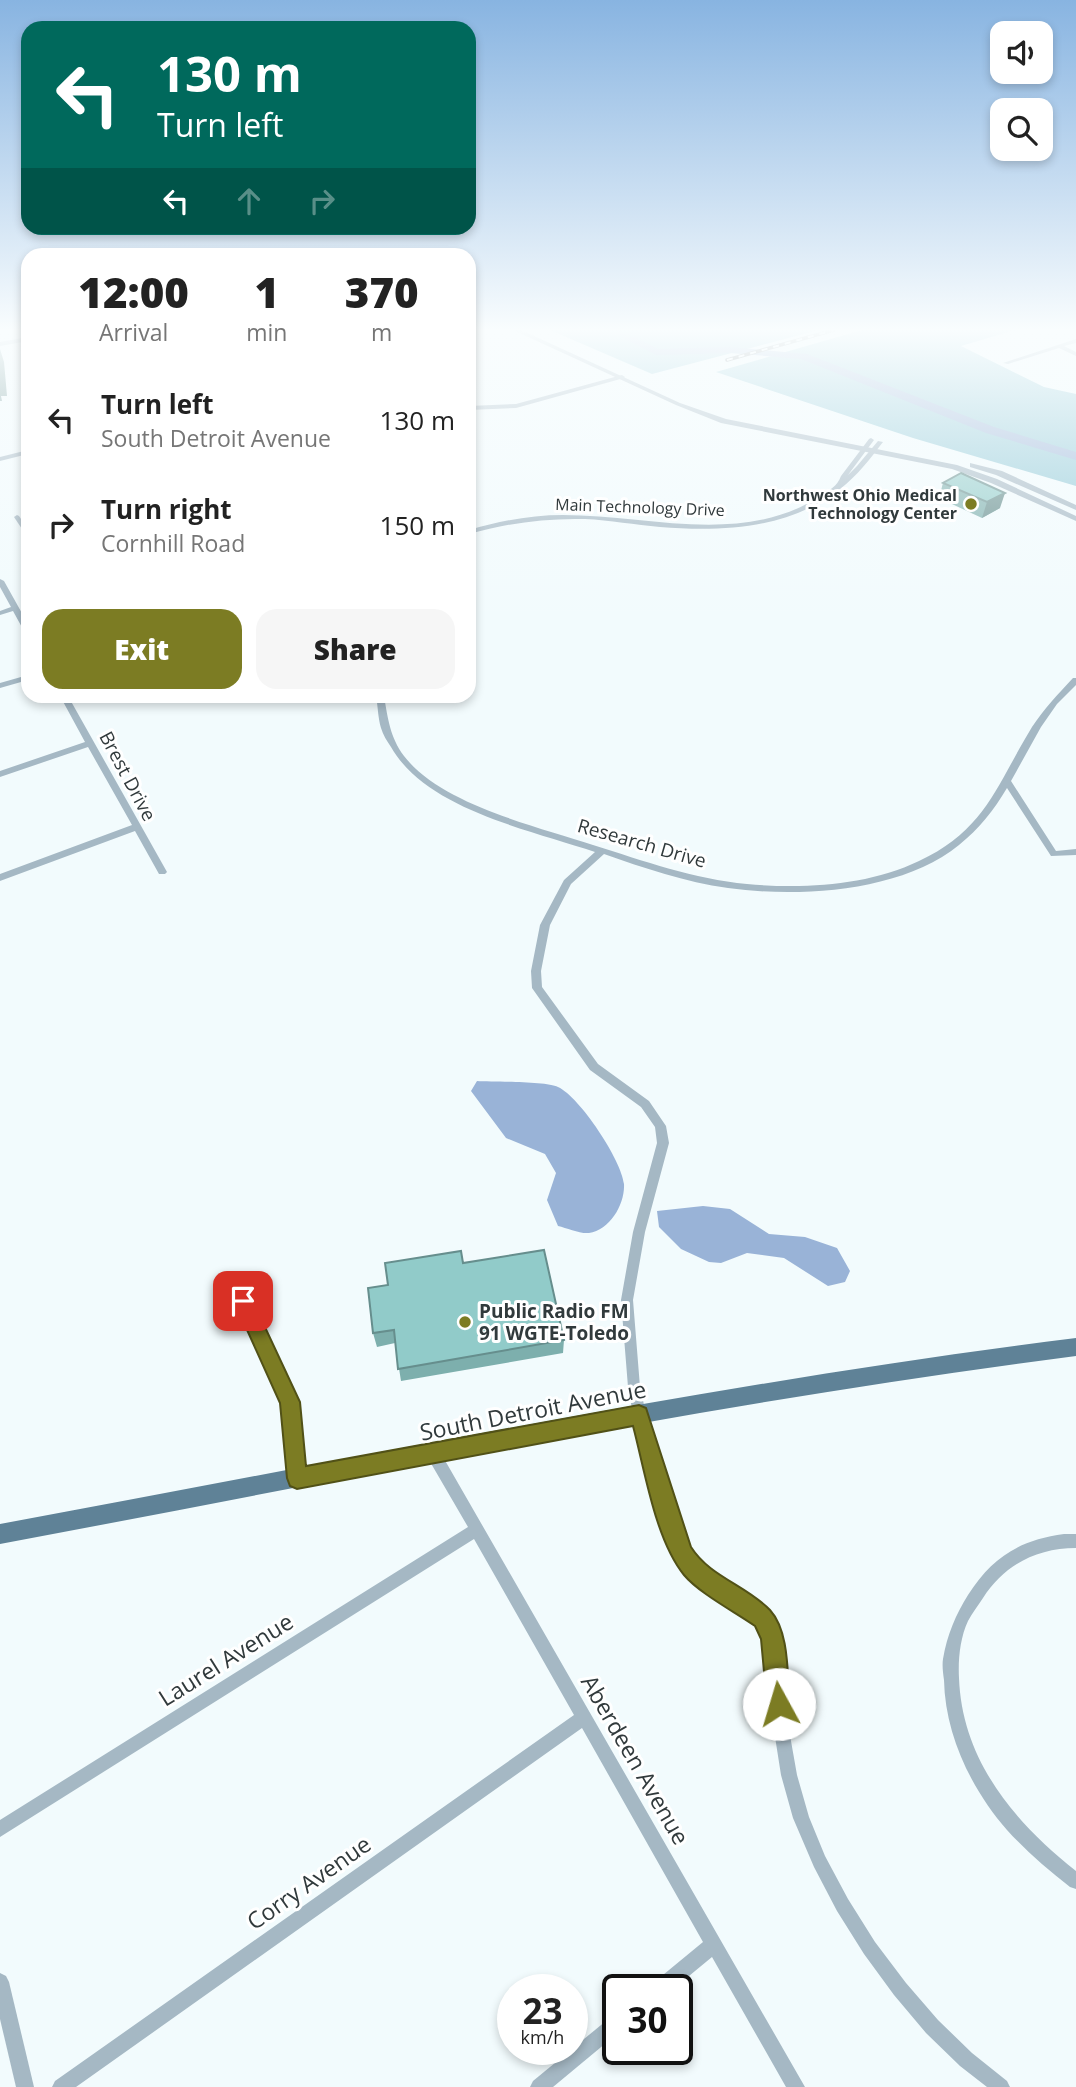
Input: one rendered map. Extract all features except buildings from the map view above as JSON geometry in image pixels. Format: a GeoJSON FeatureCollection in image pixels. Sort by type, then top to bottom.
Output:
{"type":"FeatureCollection","features":[{"type":"Feature","properties":{"kind":"main road","name":"South Detroit Avenue"},"geometry":{"type":"LineString","coordinates":[[0,1534],[639,1415],[978,1359],[1076,1347]]}},
{"type":"Feature","properties":{"kind":"street"},"geometry":{"type":"LineString","coordinates":[[764,427],[868,444]]}},
{"type":"Feature","properties":{"kind":"street"},"geometry":{"type":"LineString","coordinates":[[790,427],[999,473],[1076,508]]}},
{"type":"Feature","properties":{"kind":"street","name":"Main Technology Drive"},"geometry":{"type":"LineString","coordinates":[[842,483],[842,477],[868,444]]}},
{"type":"Feature","properties":{"kind":"street"},"geometry":{"type":"LineString","coordinates":[[878,446],[976,474],[1076,519]]}},
{"type":"Feature","properties":{"kind":"street","name":"Main Technology Drive"},"geometry":{"type":"LineString","coordinates":[[476,530],[517,521],[560,517],[685,526],[750,523],[799,511],[828,495],[842,483],[852,480],[878,446]]}},
{"type":"Feature","properties":{"kind":"street"},"geometry":{"type":"LineString","coordinates":[[0,459],[21,454]]}},
{"type":"Feature","properties":{"kind":"street"},"geometry":{"type":"LineString","coordinates":[[17,517],[21,523]]}},
{"type":"Feature","properties":{"kind":"street"},"geometry":{"type":"LineString","coordinates":[[0,581],[21,619]]}},
{"type":"Feature","properties":{"kind":"street"},"geometry":{"type":"LineString","coordinates":[[0,613],[15,608]]}},
{"type":"Feature","properties":{"kind":"street"},"geometry":{"type":"LineString","coordinates":[[0,686],[21,679]]}},
{"type":"Feature","properties":{"kind":"street","name":"Research Drive"},"geometry":{"type":"LineString","coordinates":[[381,703],[384,726],[395,748],[431,785],[489,815],[685,877],[745,887],[799,889],[849,885],[898,873],[943,853],[982,823],[1008,783],[1046,713],[1076,680]]}},
{"type":"Feature","properties":{"kind":"street","name":"Brest Drive"},"geometry":{"type":"LineString","coordinates":[[68,703],[162,872]]}},
{"type":"Feature","properties":{"kind":"street"},"geometry":{"type":"LineString","coordinates":[[0,774],[91,743]]}},
{"type":"Feature","properties":{"kind":"street"},"geometry":{"type":"LineString","coordinates":[[1008,783],[1054,854],[1076,852]]}},
{"type":"Feature","properties":{"kind":"street"},"geometry":{"type":"LineString","coordinates":[[0,878],[136,827]]}},
{"type":"Feature","properties":{"kind":"street"},"geometry":{"type":"LineString","coordinates":[[602,851],[567,883],[545,925],[536,971],[537,988],[594,1067],[645,1104],[655,1115],[663,1135],[628,1284],[628,1323],[639,1415],[673,1531],[693,1570],[763,1619],[772,1638],[789,1774],[807,1830],[827,1877],[875,1954],[905,1993],[956,2049],[1001,2087]]}},
{"type":"Feature","properties":{"kind":"street"},"geometry":{"type":"LineString","coordinates":[[232,1278],[285,1385],[292,1418],[297,1478]]}},
{"type":"Feature","properties":{"kind":"street","name":"Aberdeen Avenue"},"geometry":{"type":"LineString","coordinates":[[434,1455],[796,2087]]}},
{"type":"Feature","properties":{"kind":"street","name":"Laurel Avenue"},"geometry":{"type":"LineString","coordinates":[[0,1829],[477,1530]]}},
{"type":"Feature","properties":{"kind":"street"},"geometry":{"type":"LineString","coordinates":[[1076,1541],[1037,1548],[996,1568],[973,1595],[959,1621],[950,1662],[954,1713],[973,1766],[994,1803],[1026,1841],[1076,1881]]}},
{"type":"Feature","properties":{"kind":"street","name":"Corry Avenue"},"geometry":{"type":"LineString","coordinates":[[61,2087],[584,1717]]}},
{"type":"Feature","properties":{"kind":"street"},"geometry":{"type":"LineString","coordinates":[[677,1974],[714,1944]]}},
{"type":"Feature","properties":{"kind":"street"},"geometry":{"type":"LineString","coordinates":[[0,1982],[25,2087]]}},
{"type":"Feature","properties":{"kind":"street"},"geometry":{"type":"LineString","coordinates":[[539,2087],[602,2035]]}},
{"type":"Feature","properties":{"kind":"shaded area"},"geometry":{"type":"Polygon","coordinates":[[[881,427],[1076,427],[1076,486],[881,427]]]}},
{"type":"Feature","properties":{"kind":"shaded area"},"geometry":{"type":"Polygon","coordinates":[[[477,1081],[552,1085],[567,1093],[577,1103],[608,1146],[624,1184],[619,1208],[610,1221],[597,1231],[589,1233],[558,1226],[547,1200],[556,1173],[545,1154],[506,1138],[471,1091],[477,1081]]]}},
{"type":"Feature","properties":{"kind":"shaded area"},"geometry":{"type":"Polygon","coordinates":[[[703,1206],[730,1209],[769,1234],[805,1237],[837,1248],[850,1271],[845,1282],[828,1286],[784,1258],[747,1253],[721,1263],[709,1262],[681,1249],[659,1227],[657,1211],[703,1206]]]}},
{"type":"Feature","properties":{"kind":"waterway"},"geometry":{"type":"LineString","coordinates":[[983,427],[1076,456]]}},
{"type":"Feature","properties":{"kind":"place","name":"Northwest Ohio Medical Technology Center"},"geometry":{"type":"Point","coordinates":[971,504]}},
{"type":"Feature","properties":{"kind":"place","name":"Public Radio FM 91 WGTE-Toledo"},"geometry":{"type":"Point","coordinates":[465,1322]}},
{"type":"Feature","properties":{"kind":"route"},"geometry":{"type":"LineString","coordinates":[[243,1301],[285,1385],[290,1402],[297,1478],[434,1455],[639,1415],[673,1531],[683,1555],[693,1570],[763,1619],[772,1638],[779,1704]]}}]}
